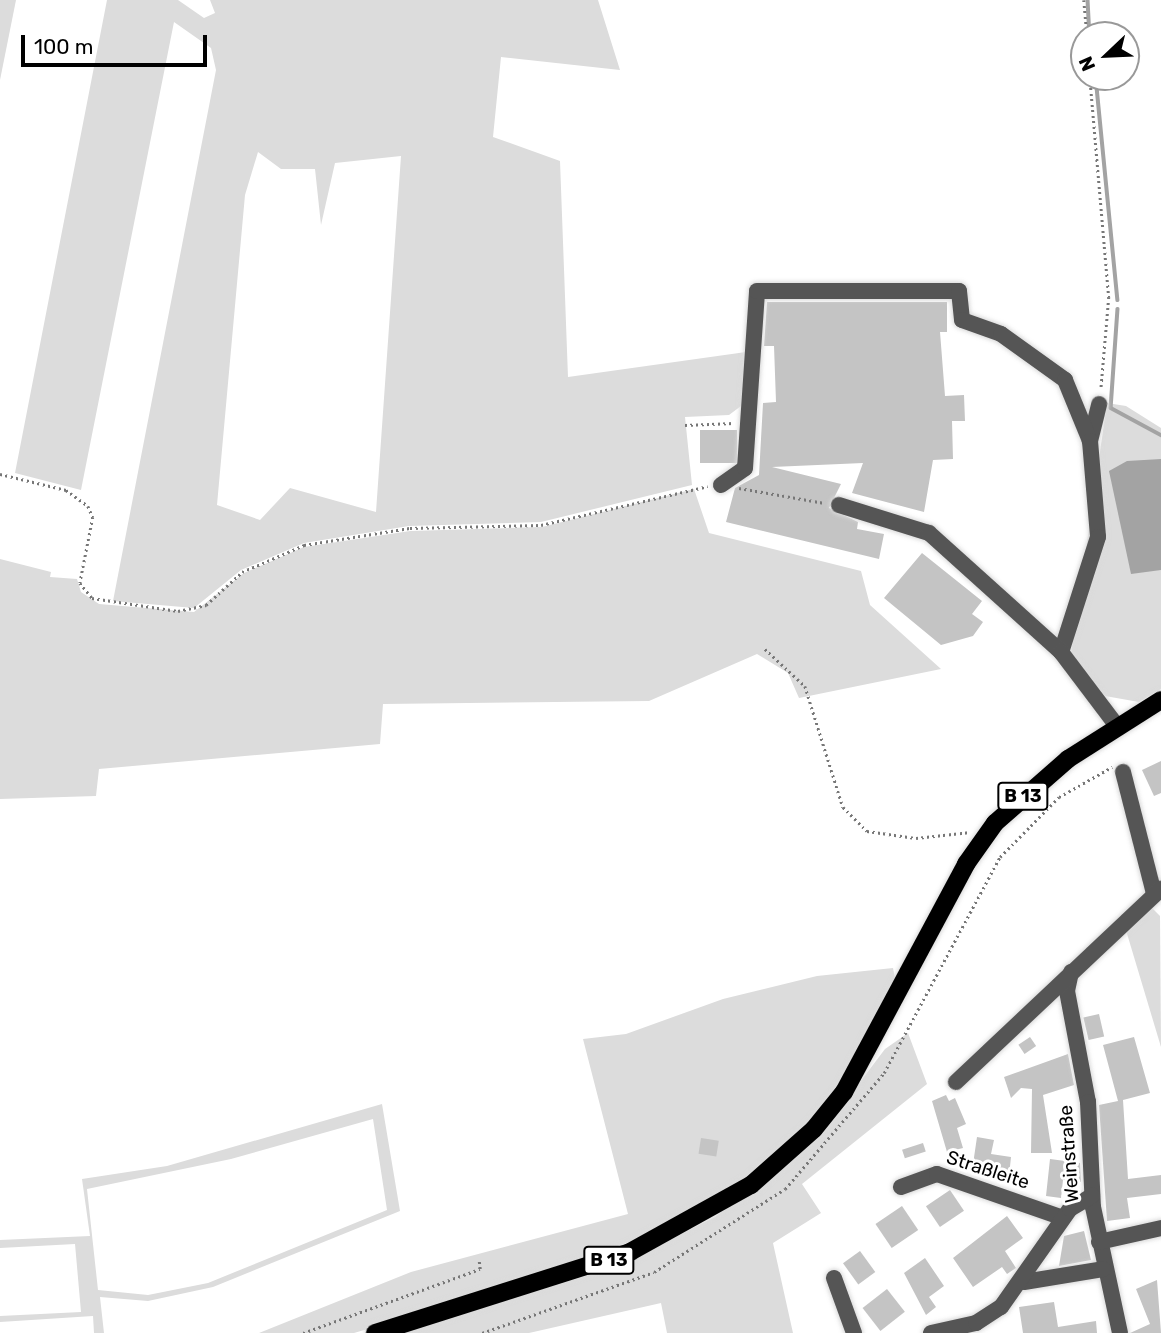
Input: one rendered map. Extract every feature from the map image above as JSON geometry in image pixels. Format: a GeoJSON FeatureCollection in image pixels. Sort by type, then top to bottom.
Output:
{"type":"FeatureCollection","features":[{"type":"Feature","properties":{"kind":"main road","name":"B 13"},"geometry":{"type":"LineString","coordinates":[[375,1333],[630,1252],[751,1185],[814,1129],[859,1070],[983,838],[1028,791],[1117,726],[1161,700]]}},
{"type":"Feature","properties":{"kind":"street"},"geometry":{"type":"LineString","coordinates":[[721,485],[745,468],[757,291],[959,291],[962,320],[1002,334],[1065,380],[1090,441],[1098,537],[1061,652]]}},
{"type":"Feature","properties":{"kind":"street"},"geometry":{"type":"LineString","coordinates":[[1090,441],[1100,404]]}},
{"type":"Feature","properties":{"kind":"street"},"geometry":{"type":"LineString","coordinates":[[839,505],[929,533],[1061,652],[1117,726]]}},
{"type":"Feature","properties":{"kind":"street"},"geometry":{"type":"LineString","coordinates":[[956,1082],[1158,892],[1123,772]]}},
{"type":"Feature","properties":{"kind":"street","name":"Weinstraße"},"geometry":{"type":"LineString","coordinates":[[1071,972],[1067,991],[1087,1101],[1092,1196],[1104,1269],[1120,1333]]}},
{"type":"Feature","properties":{"kind":"street","name":"Straßleite"},"geometry":{"type":"LineString","coordinates":[[901,1187],[937,1174],[1063,1218]]}},
{"type":"Feature","properties":{"kind":"street"},"geometry":{"type":"LineString","coordinates":[[931,1333],[987,1317],[1024,1282],[1063,1218],[1092,1196]]}},
{"type":"Feature","properties":{"kind":"street"},"geometry":{"type":"LineString","coordinates":[[1099,1242],[1161,1228]]}},
{"type":"Feature","properties":{"kind":"street"},"geometry":{"type":"LineString","coordinates":[[1024,1282],[1104,1269]]}},
{"type":"Feature","properties":{"kind":"street"},"geometry":{"type":"LineString","coordinates":[[834,1278],[854,1333]]}},
{"type":"Feature","properties":{"kind":"path"},"geometry":{"type":"LineString","coordinates":[[1084,0],[1086,21]]}},
{"type":"Feature","properties":{"kind":"path"},"geometry":{"type":"LineString","coordinates":[[1091,91],[1109,297],[1100,404]]}},
{"type":"Feature","properties":{"kind":"path"},"geometry":{"type":"LineString","coordinates":[[685,425],[747,423]]}},
{"type":"Feature","properties":{"kind":"path"},"geometry":{"type":"LineString","coordinates":[[0,474],[66,490],[88,506],[93,517],[80,583],[92,598],[178,611],[206,605],[242,572],[304,545],[410,528],[541,525],[601,514],[678,488],[721,485],[839,505]]}},
{"type":"Feature","properties":{"kind":"path"},"geometry":{"type":"LineString","coordinates":[[765,649],[791,666],[805,686],[844,807],[867,831],[916,838],[967,832],[983,838]]}},
{"type":"Feature","properties":{"kind":"path"},"geometry":{"type":"LineString","coordinates":[[482,1333],[654,1272],[785,1188],[884,1073],[961,922],[1007,849],[1079,782],[1109,767],[1123,772]]}},
{"type":"Feature","properties":{"kind":"path"},"geometry":{"type":"LineString","coordinates":[[303,1333],[480,1269],[478,1261]]}},
{"type":"Feature","properties":{"kind":"shaded area"},"geometry":{"type":"Polygon","coordinates":[[[0,0],[16,0],[0,80],[0,0]]]}},
{"type":"Feature","properties":{"kind":"shaded area"},"geometry":{"type":"Polygon","coordinates":[[[107,0],[178,0],[204,18],[215,13],[210,0],[598,0],[620,70],[501,57],[493,137],[560,161],[568,377],[746,352],[745,403],[729,415],[685,417],[692,485],[541,522],[409,526],[304,543],[241,570],[194,608],[113,601],[216,70],[211,48],[174,22],[81,490],[15,473],[107,0]],[[258,152],[245,195],[217,505],[260,520],[290,488],[376,512],[401,156],[335,163],[321,225],[315,169],[281,169],[258,152]]]}},
{"type":"Feature","properties":{"kind":"shaded area"},"geometry":{"type":"Polygon","coordinates":[[[1107,403],[1126,406],[1161,428],[1161,689],[1139,702],[1105,696],[1071,654],[1107,403]]]}},
{"type":"Feature","properties":{"kind":"shaded area"},"geometry":{"type":"Polygon","coordinates":[[[1161,459],[1161,570],[1131,574],[1109,471],[1127,461],[1161,459]]]}},
{"type":"Feature","properties":{"kind":"shaded area"},"geometry":{"type":"Polygon","coordinates":[[[694,489],[709,533],[861,571],[870,605],[941,669],[799,698],[788,673],[757,654],[649,701],[383,704],[380,744],[99,769],[96,796],[0,799],[0,559],[51,572],[50,577],[77,579],[81,592],[99,604],[194,612],[244,573],[304,547],[410,531],[542,527],[694,489]]]}},
{"type":"Feature","properties":{"kind":"shaded area"},"geometry":{"type":"Polygon","coordinates":[[[1151,907],[1160,916],[1161,1047],[1125,927],[1151,907]]]}},
{"type":"Feature","properties":{"kind":"shaded area"},"geometry":{"type":"Polygon","coordinates":[[[893,968],[897,988],[851,1072],[806,1129],[728,1193],[646,1236],[470,1299],[354,1333],[259,1333],[411,1272],[628,1214],[583,1039],[626,1034],[723,999],[817,976],[893,968]]]}},
{"type":"Feature","properties":{"kind":"shaded area"},"geometry":{"type":"Polygon","coordinates":[[[908,1033],[927,1084],[802,1184],[821,1213],[773,1243],[793,1333],[667,1333],[661,1303],[529,1333],[398,1333],[615,1267],[715,1217],[820,1135],[885,1049],[908,1033]]]}},
{"type":"Feature","properties":{"kind":"shaded area"},"geometry":{"type":"Polygon","coordinates":[[[382,1104],[400,1211],[213,1287],[148,1301],[100,1297],[104,1333],[94,1333],[93,1316],[0,1322],[0,1316],[81,1312],[75,1244],[0,1248],[0,1240],[90,1236],[82,1179],[167,1166],[382,1104]],[[373,1119],[231,1159],[87,1189],[98,1290],[148,1295],[208,1283],[387,1210],[373,1119]]]}},
{"type":"Feature","properties":{"kind":"building"},"geometry":{"type":"Polygon","coordinates":[[[767,302],[947,302],[947,332],[940,332],[945,396],[964,395],[965,421],[952,421],[953,459],[933,460],[924,512],[852,493],[863,463],[772,467],[841,484],[829,508],[858,522],[857,529],[884,534],[879,559],[726,522],[735,488],[759,475],[763,403],[776,402],[774,346],[764,346],[767,302]]]}},
{"type":"Feature","properties":{"kind":"building"},"geometry":{"type":"Polygon","coordinates":[[[700,430],[737,430],[737,463],[700,463],[700,430]]]}},
{"type":"Feature","properties":{"kind":"building"},"geometry":{"type":"Polygon","coordinates":[[[922,553],[982,601],[972,614],[983,622],[973,636],[941,645],[884,598],[922,553]]]}},
{"type":"Feature","properties":{"kind":"building"},"geometry":{"type":"Polygon","coordinates":[[[1161,761],[1161,793],[1154,796],[1142,770],[1161,761]]]}},
{"type":"Feature","properties":{"kind":"building"},"geometry":{"type":"Polygon","coordinates":[[[1099,1014],[1104,1036],[1089,1040],[1083,1018],[1099,1014]]]}},
{"type":"Feature","properties":{"kind":"building"},"geometry":{"type":"Polygon","coordinates":[[[1030,1037],[1036,1046],[1025,1054],[1018,1045],[1030,1037]]]}},
{"type":"Feature","properties":{"kind":"building"},"geometry":{"type":"Polygon","coordinates":[[[1134,1037],[1150,1093],[1123,1100],[1128,1179],[1161,1175],[1161,1194],[1127,1198],[1130,1218],[1107,1221],[1099,1105],[1118,1101],[1103,1045],[1134,1037]]]}},
{"type":"Feature","properties":{"kind":"building"},"geometry":{"type":"Polygon","coordinates":[[[1068,1054],[1074,1085],[1043,1095],[1052,1153],[1031,1153],[1032,1089],[1021,1088],[1011,1098],[1004,1077],[1068,1054]]]}},
{"type":"Feature","properties":{"kind":"building"},"geometry":{"type":"Polygon","coordinates":[[[946,1095],[949,1101],[955,1098],[966,1124],[957,1128],[963,1148],[947,1152],[932,1101],[946,1095]]]}},
{"type":"Feature","properties":{"kind":"building"},"geometry":{"type":"Polygon","coordinates":[[[977,1137],[994,1140],[991,1154],[1011,1157],[1009,1176],[972,1171],[977,1137]]]}},
{"type":"Feature","properties":{"kind":"building"},"geometry":{"type":"Polygon","coordinates":[[[701,1138],[719,1141],[716,1157],[698,1154],[701,1138]]]}},
{"type":"Feature","properties":{"kind":"building"},"geometry":{"type":"Polygon","coordinates":[[[923,1143],[926,1152],[905,1158],[902,1150],[923,1143]]]}},
{"type":"Feature","properties":{"kind":"building"},"geometry":{"type":"Polygon","coordinates":[[[1050,1159],[1080,1163],[1081,1182],[1063,1180],[1061,1198],[1046,1196],[1050,1159]]]}},
{"type":"Feature","properties":{"kind":"building"},"geometry":{"type":"Polygon","coordinates":[[[950,1190],[964,1211],[940,1227],[926,1206],[950,1190]]]}},
{"type":"Feature","properties":{"kind":"building"},"geometry":{"type":"Polygon","coordinates":[[[902,1206],[918,1230],[892,1248],[875,1224],[902,1206]]]}},
{"type":"Feature","properties":{"kind":"building"},"geometry":{"type":"Polygon","coordinates":[[[1007,1216],[1023,1238],[1005,1251],[1016,1268],[1007,1274],[1002,1267],[973,1287],[953,1258],[1007,1216]]]}},
{"type":"Feature","properties":{"kind":"building"},"geometry":{"type":"Polygon","coordinates":[[[1084,1231],[1091,1260],[1059,1266],[1064,1236],[1084,1231]]]}},
{"type":"Feature","properties":{"kind":"building"},"geometry":{"type":"Polygon","coordinates":[[[860,1251],[875,1272],[858,1284],[843,1263],[860,1251]]]}},
{"type":"Feature","properties":{"kind":"building"},"geometry":{"type":"Polygon","coordinates":[[[925,1258],[944,1286],[929,1297],[936,1307],[926,1315],[904,1273],[925,1258]]]}},
{"type":"Feature","properties":{"kind":"building"},"geometry":{"type":"Polygon","coordinates":[[[1157,1280],[1161,1333],[1130,1333],[1150,1324],[1136,1289],[1157,1280]]]}},
{"type":"Feature","properties":{"kind":"building"},"geometry":{"type":"Polygon","coordinates":[[[887,1289],[905,1312],[880,1331],[863,1308],[887,1289]]]}},
{"type":"Feature","properties":{"kind":"building"},"geometry":{"type":"Polygon","coordinates":[[[1054,1302],[1058,1327],[1096,1321],[1097,1333],[1023,1333],[1019,1307],[1054,1302]]]}},
{"type":"Feature","properties":{"kind":"waterway"},"geometry":{"type":"LineString","coordinates":[[1088,0],[1089,21]]}},
{"type":"Feature","properties":{"kind":"waterway"},"geometry":{"type":"LineString","coordinates":[[1097,91],[1118,300]]}},
{"type":"Feature","properties":{"kind":"waterway"},"geometry":{"type":"LineString","coordinates":[[1118,309],[1111,408],[1161,435]]}}]}
